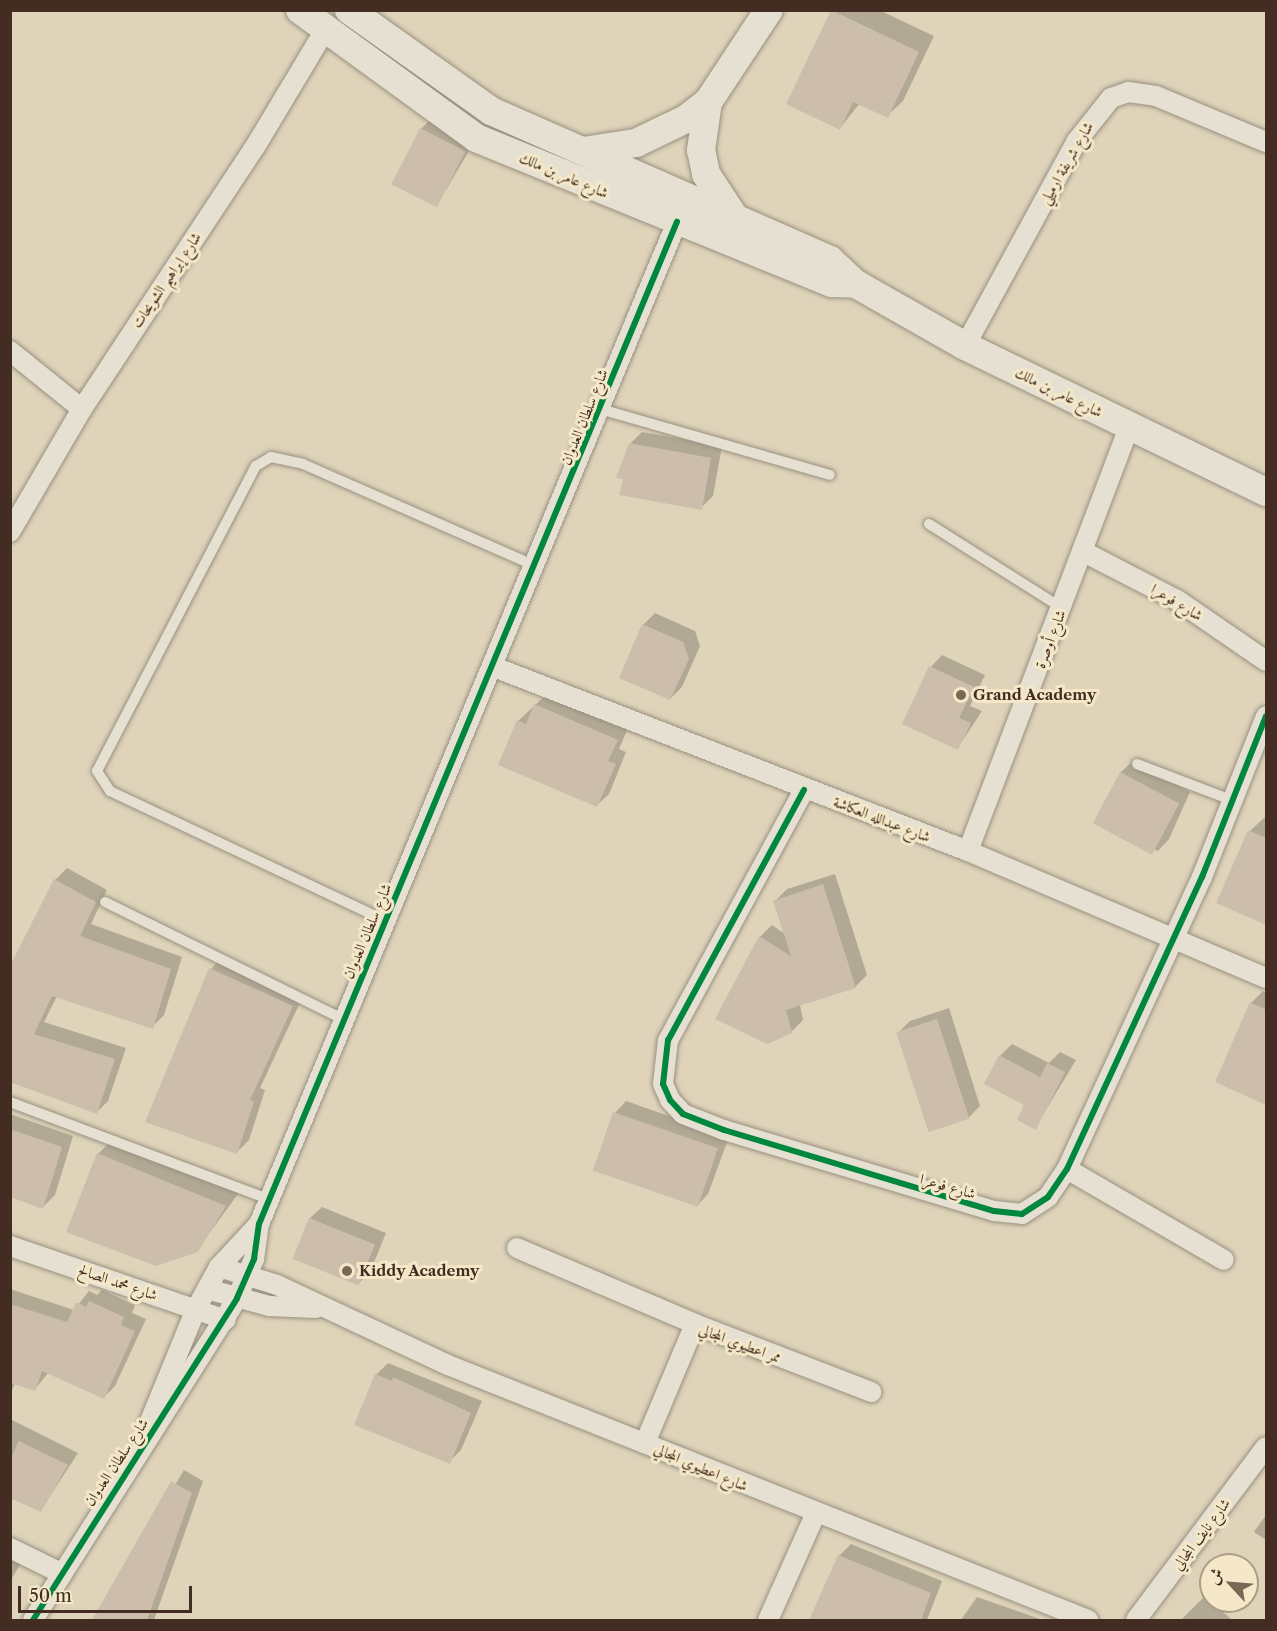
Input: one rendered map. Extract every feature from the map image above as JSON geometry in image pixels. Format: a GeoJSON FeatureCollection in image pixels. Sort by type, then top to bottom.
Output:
{"type":"FeatureCollection","features":[{"type":"Feature","properties":{"kind":"street","name":"شارع عامر بن مالك"},"geometry":{"type":"LineString","coordinates":[[300,10],[332,20],[476,138],[676,222],[832,284],[856,284]]}},
{"type":"Feature","properties":{"kind":"street","name":"شارع عامر بن مالك"},"geometry":{"type":"LineString","coordinates":[[349,10],[459,93],[582,151],[734,215],[830,260],[856,284],[965,346],[1266,492]]}},
{"type":"Feature","properties":{"kind":"street"},"geometry":{"type":"LineString","coordinates":[[734,215],[710,182],[701,150],[708,102],[769,10]]}},
{"type":"Feature","properties":{"kind":"street","name":"شارع إبراهيم الشويحات"},"geometry":{"type":"LineString","coordinates":[[10,532],[82,409],[255,147],[332,20]]}},
{"type":"Feature","properties":{"kind":"street","name":"شارع شريفة ارميلي"},"geometry":{"type":"LineString","coordinates":[[965,346],[1076,142],[1111,98],[1128,92],[1156,96],[1266,142]]}},
{"type":"Feature","properties":{"kind":"street"},"geometry":{"type":"LineString","coordinates":[[582,151],[636,143],[708,102]]}},
{"type":"Feature","properties":{"kind":"street","name":"شارع سلطان العدوان"},"geometry":{"type":"LineString","coordinates":[[33,1620],[59,1572],[146,1434],[188,1381],[237,1298],[248,1274],[259,1224],[271,1200],[384,920],[494,667],[676,222]]}},
{"type":"Feature","properties":{"kind":"street"},"geometry":{"type":"LineString","coordinates":[[10,351],[82,409]]}},
{"type":"Feature","properties":{"kind":"street","name":"شارع أوصرة"},"geometry":{"type":"LineString","coordinates":[[968,851],[1130,425]]}},
{"type":"Feature","properties":{"kind":"street","name":"شارع فوعرا"},"geometry":{"type":"LineString","coordinates":[[1082,552],[1177,600],[1266,661]]}},
{"type":"Feature","properties":{"kind":"street","name":"شارع عبدالله العكاشة"},"geometry":{"type":"LineString","coordinates":[[494,667],[804,790],[968,851],[1171,940],[1266,978]]}},
{"type":"Feature","properties":{"kind":"street","name":"شارع فوعرا"},"geometry":{"type":"LineString","coordinates":[[804,790],[668,1040],[663,1084],[670,1100],[683,1114],[724,1130],[1003,1213],[1035,1210],[1067,1169],[1234,801],[1266,716]]}},
{"type":"Feature","properties":{"kind":"street"},"geometry":{"type":"LineString","coordinates":[[1067,1169],[1224,1260]]}},
{"type":"Feature","properties":{"kind":"street","name":"شارع سلطان العدوان"},"geometry":{"type":"LineString","coordinates":[[146,1434],[170,1362],[196,1309],[219,1267],[259,1224]]}},
{"type":"Feature","properties":{"kind":"street","name":"شارع محمد الصالح"},"geometry":{"type":"LineString","coordinates":[[10,1246],[226,1320]]}},
{"type":"Feature","properties":{"kind":"street"},"geometry":{"type":"LineString","coordinates":[[517,1248],[695,1324]]}},
{"type":"Feature","properties":{"kind":"street","name":"شارع اعطيوي المجالي"},"geometry":{"type":"LineString","coordinates":[[219,1267],[248,1274],[316,1308],[815,1515],[1088,1620]]}},
{"type":"Feature","properties":{"kind":"street","name":"شارع اعطيوي المجالي"},"geometry":{"type":"LineString","coordinates":[[207,1289],[288,1309],[316,1308]]}},
{"type":"Feature","properties":{"kind":"street","name":"ممر اعطيوي المجالي"},"geometry":{"type":"LineString","coordinates":[[645,1443],[695,1324],[871,1392]]}},
{"type":"Feature","properties":{"kind":"street","name":"شارع نايف المجالي"},"geometry":{"type":"LineString","coordinates":[[1136,1620],[1266,1447]]}},
{"type":"Feature","properties":{"kind":"street"},"geometry":{"type":"LineString","coordinates":[[768,1620],[815,1515]]}},
{"type":"Feature","properties":{"kind":"street"},"geometry":{"type":"LineString","coordinates":[[10,1548],[59,1572]]}},
{"type":"Feature","properties":{"kind":"lane"},"geometry":{"type":"LineString","coordinates":[[600,409],[830,475]]}},
{"type":"Feature","properties":{"kind":"lane"},"geometry":{"type":"LineString","coordinates":[[384,920],[110,791],[97,771],[256,466],[271,457],[303,464],[535,566]]}},
{"type":"Feature","properties":{"kind":"lane"},"geometry":{"type":"LineString","coordinates":[[930,524],[1062,608]]}},
{"type":"Feature","properties":{"kind":"lane"},"geometry":{"type":"LineString","coordinates":[[1137,764],[1234,801]]}},
{"type":"Feature","properties":{"kind":"lane"},"geometry":{"type":"LineString","coordinates":[[105,902],[343,1019]]}},
{"type":"Feature","properties":{"kind":"lane"},"geometry":{"type":"LineString","coordinates":[[10,1102],[271,1200]]}},
{"type":"Feature","properties":{"kind":"building"},"geometry":{"type":"Polygon","coordinates":[[[831,10],[919,52],[888,118],[853,102],[840,130],[786,104],[831,10]]]}},
{"type":"Feature","properties":{"kind":"building"},"geometry":{"type":"Polygon","coordinates":[[[420,128],[465,151],[437,207],[391,184],[420,128]]]}},
{"type":"Feature","properties":{"kind":"building"},"geometry":{"type":"Polygon","coordinates":[[[629,443],[711,458],[702,510],[619,495],[623,479],[616,478],[629,443]]]}},
{"type":"Feature","properties":{"kind":"building"},"geometry":{"type":"Polygon","coordinates":[[[642,624],[683,642],[689,659],[670,700],[619,678],[642,624]]]}},
{"type":"Feature","properties":{"kind":"building"},"geometry":{"type":"Polygon","coordinates":[[[929,666],[974,687],[959,718],[971,723],[958,750],[902,724],[929,666]]]}},
{"type":"Feature","properties":{"kind":"building"},"geometry":{"type":"Polygon","coordinates":[[[534,704],[618,740],[608,761],[616,764],[597,807],[498,765],[517,720],[526,724],[534,704]]]}},
{"type":"Feature","properties":{"kind":"building"},"geometry":{"type":"Polygon","coordinates":[[[1120,772],[1179,803],[1152,855],[1093,823],[1120,772]]]}},
{"type":"Feature","properties":{"kind":"building"},"geometry":{"type":"Polygon","coordinates":[[[1248,830],[1266,838],[1266,925],[1216,903],[1248,830]]]}},
{"type":"Feature","properties":{"kind":"building"},"geometry":{"type":"Polygon","coordinates":[[[54,879],[96,902],[80,936],[171,969],[153,1029],[52,996],[34,1034],[115,1059],[97,1114],[10,1082],[10,966],[54,879]]]}},
{"type":"Feature","properties":{"kind":"building"},"geometry":{"type":"Polygon","coordinates":[[[823,884],[856,988],[786,1010],[792,1033],[767,1044],[715,1019],[759,936],[791,956],[773,901],[823,884]]]}},
{"type":"Feature","properties":{"kind":"building"},"geometry":{"type":"Polygon","coordinates":[[[209,968],[293,1006],[250,1100],[254,1102],[237,1154],[145,1122],[209,968]]]}},
{"type":"Feature","properties":{"kind":"building"},"geometry":{"type":"Polygon","coordinates":[[[1250,1002],[1266,1010],[1266,1105],[1215,1082],[1250,1002]]]}},
{"type":"Feature","properties":{"kind":"building"},"geometry":{"type":"Polygon","coordinates":[[[937,1019],[969,1119],[929,1132],[896,1032],[937,1019]]]}},
{"type":"Feature","properties":{"kind":"building"},"geometry":{"type":"Polygon","coordinates":[[[999,1055],[1040,1077],[1047,1063],[1065,1072],[1036,1130],[1017,1120],[1024,1105],[984,1084],[999,1055]]]}},
{"type":"Feature","properties":{"kind":"building"},"geometry":{"type":"Polygon","coordinates":[[[613,1112],[718,1148],[698,1207],[593,1171],[613,1112]]]}},
{"type":"Feature","properties":{"kind":"building"},"geometry":{"type":"Polygon","coordinates":[[[10,1129],[62,1147],[43,1209],[10,1197],[10,1129]]]}},
{"type":"Feature","properties":{"kind":"building"},"geometry":{"type":"Polygon","coordinates":[[[97,1153],[226,1206],[198,1252],[156,1266],[66,1232],[97,1153]]]}},
{"type":"Feature","properties":{"kind":"building"},"geometry":{"type":"Polygon","coordinates":[[[309,1218],[375,1245],[358,1285],[293,1259],[309,1218]]]}},
{"type":"Feature","properties":{"kind":"building"},"geometry":{"type":"Polygon","coordinates":[[[89,1301],[124,1317],[121,1325],[135,1331],[104,1399],[42,1371],[35,1391],[10,1383],[10,1304],[67,1322],[76,1302],[86,1307],[89,1301]]]}},
{"type":"Feature","properties":{"kind":"building"},"geometry":{"type":"Polygon","coordinates":[[[375,1374],[392,1381],[393,1377],[471,1413],[450,1464],[354,1425],[375,1374]]]}},
{"type":"Feature","properties":{"kind":"building"},"geometry":{"type":"Polygon","coordinates":[[[19,1441],[68,1465],[41,1512],[10,1498],[10,1460],[19,1441]]]}},
{"type":"Feature","properties":{"kind":"building"},"geometry":{"type":"Polygon","coordinates":[[[171,1481],[192,1493],[147,1620],[92,1620],[171,1481]]]}},
{"type":"Feature","properties":{"kind":"building"},"geometry":{"type":"Polygon","coordinates":[[[838,1555],[931,1593],[921,1620],[809,1620],[838,1555]]]}},
{"type":"Feature","properties":{"kind":"cycle path"},"geometry":{"type":"LineString","coordinates":[[33,1620],[237,1298],[254,1259],[259,1224],[677,222]]}},
{"type":"Feature","properties":{"kind":"cycle path"},"geometry":{"type":"LineString","coordinates":[[804,790],[668,1040],[663,1084],[670,1100],[683,1114],[724,1130],[994,1211],[1022,1214],[1048,1197],[1067,1169],[1202,877],[1266,716]]}},
{"type":"Feature","properties":{"kind":"place","name":"Grand Academy"},"geometry":{"type":"Point","coordinates":[961,695]}},
{"type":"Feature","properties":{"kind":"place","name":"Kiddy Academy"},"geometry":{"type":"Point","coordinates":[347,1271]}}]}
